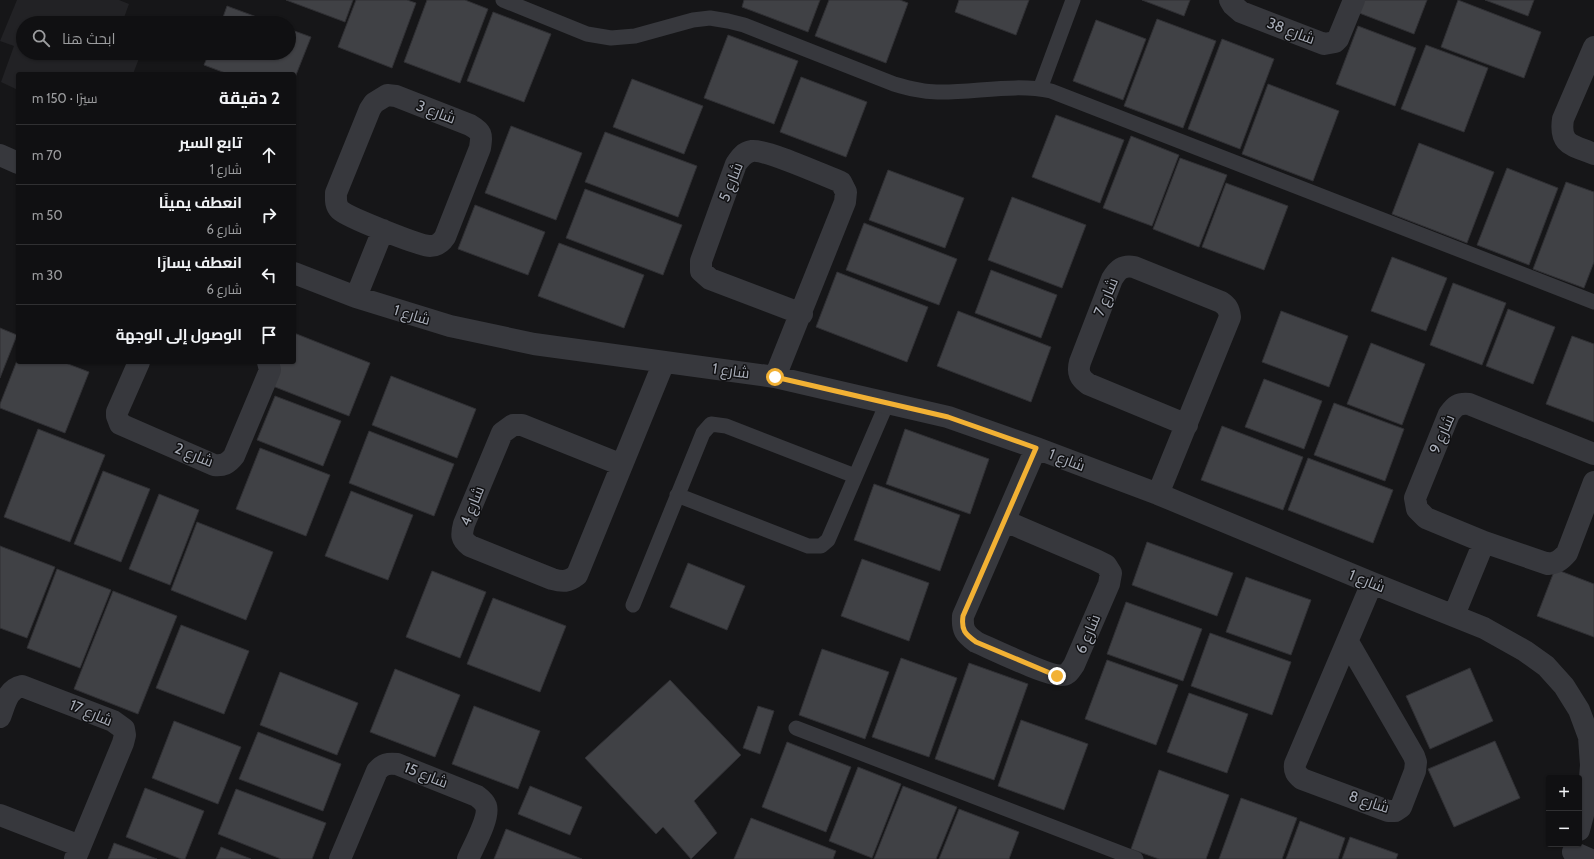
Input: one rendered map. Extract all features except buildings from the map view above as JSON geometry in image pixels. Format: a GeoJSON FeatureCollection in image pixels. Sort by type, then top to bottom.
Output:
{"type":"FeatureCollection","features":[{"type":"Feature","properties":{"kind":"street","name":"شارع 38"},"geometry":{"type":"LineString","coordinates":[[1230,0],[1241,12],[1324,44],[1329,44],[1335,42],[1340,35],[1354,0]]}},
{"type":"Feature","properties":{"kind":"street"},"geometry":{"type":"LineString","coordinates":[[1594,47],[1563,119],[1562,128],[1562,134],[1569,144],[1594,154]]}},
{"type":"Feature","properties":{"kind":"street","name":"شارع 3"},"geometry":{"type":"LineString","coordinates":[[387,96],[396,96],[470,125],[479,131],[482,137],[480,148],[445,237],[441,242],[436,246],[421,245],[383,230],[341,211],[337,205],[336,199],[336,193],[370,109],[374,103],[387,96]]}},
{"type":"Feature","properties":{"kind":"street","name":"شارع 5"},"geometry":{"type":"LineString","coordinates":[[775,377],[802,314],[845,202],[846,192],[841,182],[770,154],[755,150],[748,152],[741,156],[736,164],[701,261],[701,271],[710,279],[802,314]]}},
{"type":"Feature","properties":{"kind":"street"},"geometry":{"type":"LineString","coordinates":[[0,155],[16,162]]}},
{"type":"Feature","properties":{"kind":"street"},"geometry":{"type":"LineString","coordinates":[[356,297],[383,230]]}},
{"type":"Feature","properties":{"kind":"street","name":"شارع 7"},"geometry":{"type":"LineString","coordinates":[[1158,494],[1187,425],[1230,317],[1229,310],[1226,305],[1221,302],[1134,267],[1126,266],[1117,271],[1112,279],[1078,368],[1081,379],[1088,384],[1187,425]]}},
{"type":"Feature","properties":{"kind":"street","name":"شارع 1"},"geometry":{"type":"LineString","coordinates":[[296,274],[356,297],[457,328],[534,344],[775,377],[948,417],[1158,494],[1372,583],[1454,615],[1484,628],[1525,651],[1546,666],[1564,686],[1579,710],[1589,737],[1591,765],[1589,792],[1582,819]]}},
{"type":"Feature","properties":{"kind":"street","name":"شارع 4"},"geometry":{"type":"LineString","coordinates":[[622,465],[522,425],[513,425],[502,433],[464,524],[461,533],[464,542],[470,546],[552,579],[564,582],[571,580],[577,575],[622,465],[664,362]]}},
{"type":"Feature","properties":{"kind":"street","name":"شارع 2"},"geometry":{"type":"LineString","coordinates":[[138,364],[117,412],[120,424],[214,465],[220,466],[230,462],[234,456],[270,370],[268,364]]}},
{"type":"Feature","properties":{"kind":"street","name":"شارع 9"},"geometry":{"type":"LineString","coordinates":[[1594,454],[1469,404],[1460,403],[1455,406],[1449,414],[1415,498],[1415,504],[1417,509],[1426,518],[1484,542],[1548,564],[1556,563],[1567,553],[1594,482]]}},
{"type":"Feature","properties":{"kind":"street","name":"شارع 6"},"geometry":{"type":"LineString","coordinates":[[1006,521],[1106,565],[1111,574],[1109,584],[1074,665],[1064,676],[1048,673],[976,642],[964,632],[962,626],[963,616],[1006,521],[1036,448]]}},
{"type":"Feature","properties":{"kind":"street"},"geometry":{"type":"LineString","coordinates":[[1454,615],[1484,542]]}},
{"type":"Feature","properties":{"kind":"street","name":"شارع 8"},"geometry":{"type":"LineString","coordinates":[[1348,642],[1414,756],[1416,762],[1415,770],[1401,807],[1395,812],[1388,811],[1302,779],[1294,769],[1372,583]]}},
{"type":"Feature","properties":{"kind":"street","name":"شارع 17"},"geometry":{"type":"LineString","coordinates":[[0,717],[9,694],[18,687],[22,686],[114,721],[124,729],[125,735],[78,852],[0,815]]}},
{"type":"Feature","properties":{"kind":"street","name":"شارع 15"},"geometry":{"type":"LineString","coordinates":[[340,859],[377,771],[381,766],[390,763],[397,764],[477,796],[484,802],[486,806],[485,819],[468,859]]}},
{"type":"Feature","properties":{"kind":"lane"},"geometry":{"type":"LineString","coordinates":[[503,0],[587,34],[611,38],[635,36],[693,20],[710,18],[728,20],[894,84],[914,90],[935,92],[1026,88],[1040,89],[1069,98],[1594,302]]}},
{"type":"Feature","properties":{"kind":"lane"},"geometry":{"type":"LineString","coordinates":[[1040,89],[1073,0]]}},
{"type":"Feature","properties":{"kind":"lane"},"geometry":{"type":"LineString","coordinates":[[677,495],[808,546],[821,546],[828,540],[887,403]]}},
{"type":"Feature","properties":{"kind":"lane"},"geometry":{"type":"LineString","coordinates":[[633,605],[703,433],[711,424],[726,426],[855,476]]}},
{"type":"Feature","properties":{"kind":"lane"},"geometry":{"type":"LineString","coordinates":[[796,728],[1136,859]]}},
{"type":"Feature","properties":{"kind":"shaded area"},"geometry":{"type":"Polygon","coordinates":[[[17,0],[119,0],[129,4],[125,16],[16,16],[16,60],[138,60],[134,72],[16,72],[16,89],[1,82],[14,46],[0,41],[17,0]]]}},
{"type":"Feature","properties":{"kind":"route"},"geometry":{"type":"LineString","coordinates":[[775,377],[948,417],[1036,448],[1006,521],[963,616],[962,626],[967,636],[976,642],[1057,676]]}}]}
